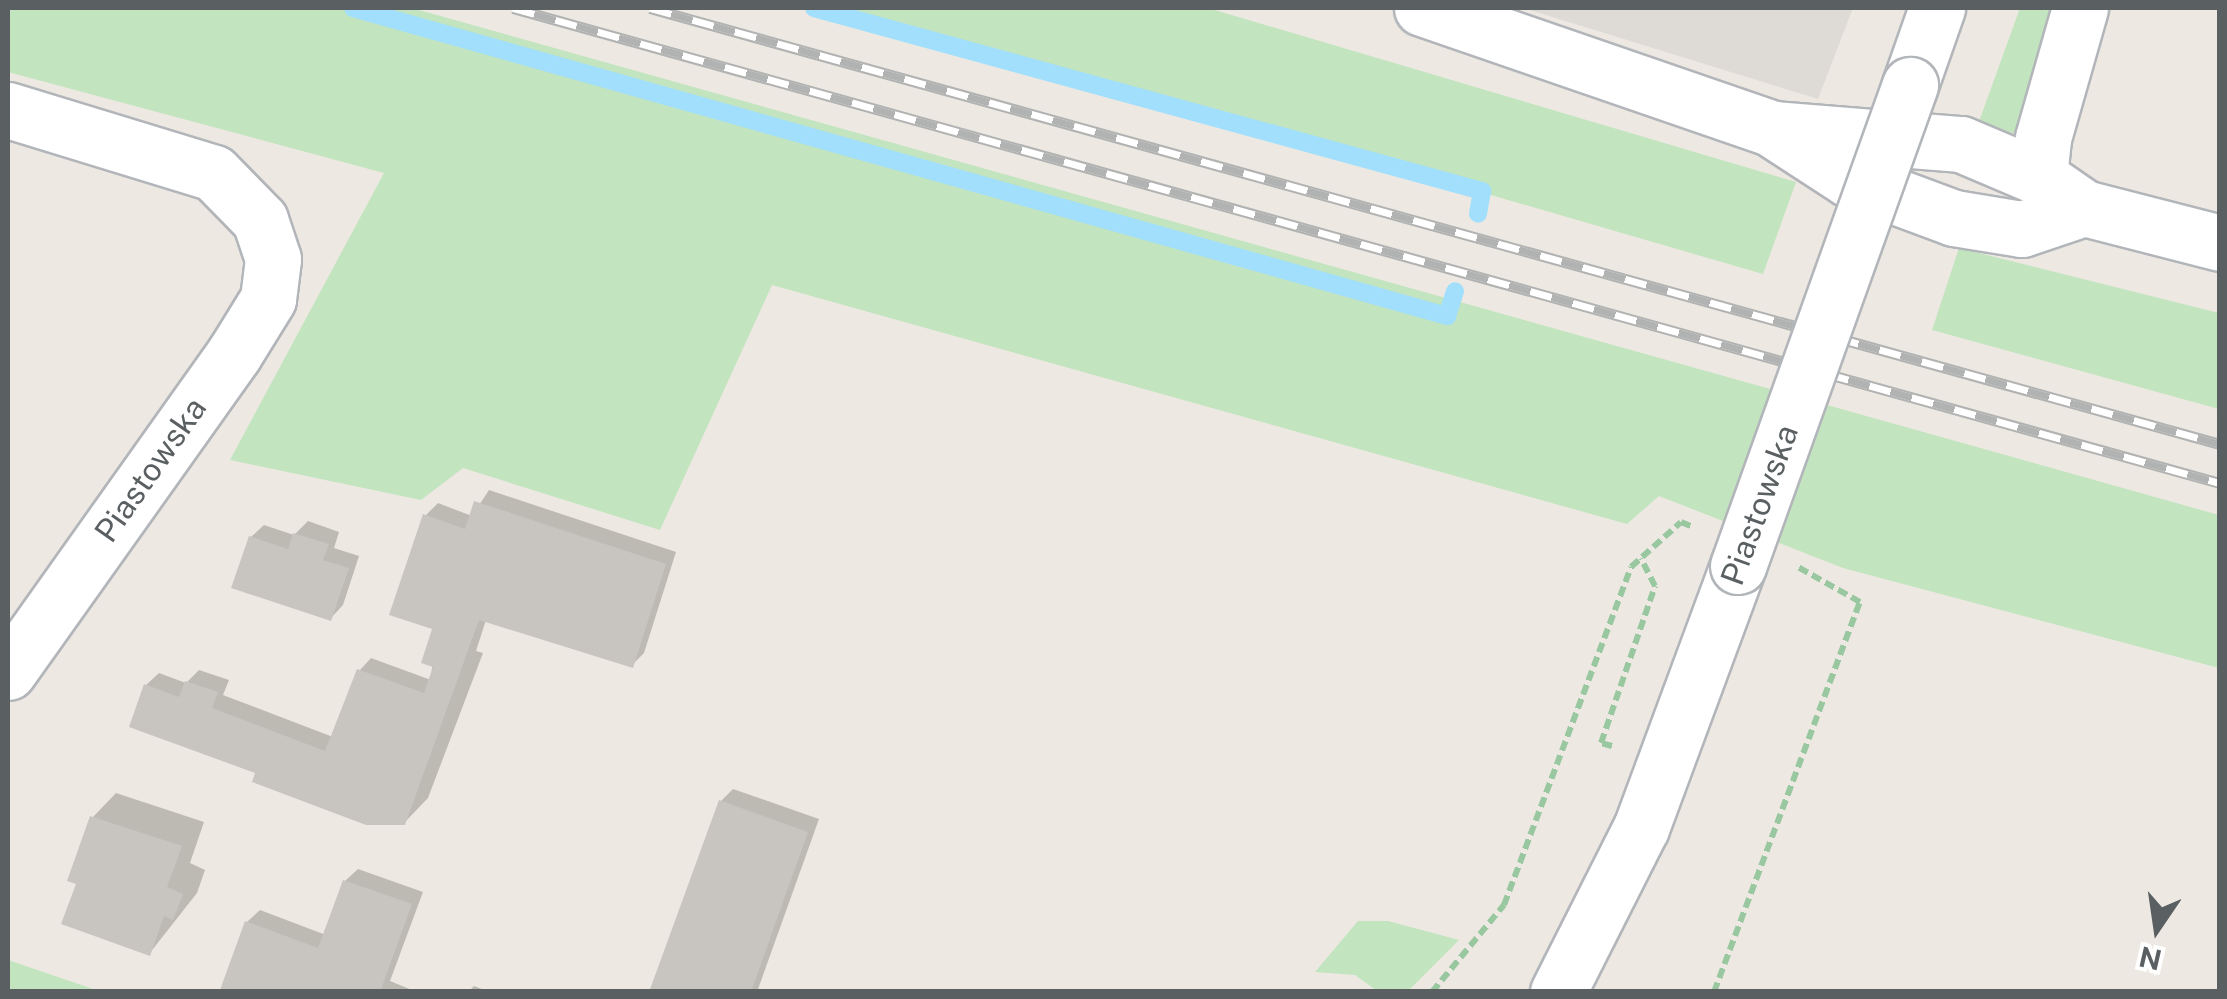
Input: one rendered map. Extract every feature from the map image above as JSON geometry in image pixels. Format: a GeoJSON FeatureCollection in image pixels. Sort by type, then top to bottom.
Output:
{"type":"FeatureCollection","features":[{"type":"Feature","properties":{"kind":"street"},"geometry":{"type":"LineString","coordinates":[[1422,8],[1773,129],[1849,179],[1954,218],[2022,229],[2084,208]]}},
{"type":"Feature","properties":{"kind":"street","name":"Piastowska"},"geometry":{"type":"LineString","coordinates":[[1558,992],[1640,828],[1937,8]]}},
{"type":"Feature","properties":{"kind":"street"},"geometry":{"type":"LineString","coordinates":[[2039,177],[2043,138],[2080,8]]}},
{"type":"Feature","properties":{"kind":"street","name":"Piastowska"},"geometry":{"type":"LineString","coordinates":[[8,110],[214,173],[260,220],[273,259],[268,299],[234,354],[8,672]]}},
{"type":"Feature","properties":{"kind":"street"},"geometry":{"type":"LineString","coordinates":[[1773,129],[1961,144],[2039,177],[2084,208],[2220,244]]}},
{"type":"Feature","properties":{"kind":"path"},"geometry":{"type":"LineString","coordinates":[[1605,733],[1655,586],[1641,558]]}},
{"type":"Feature","properties":{"kind":"shaded area"},"geometry":{"type":"Polygon","coordinates":[[[1523,8],[1853,8],[1818,99],[1523,8]]]}},
{"type":"Feature","properties":{"kind":"green space"},"geometry":{"type":"Polygon","coordinates":[[[8,8],[412,8],[2219,515],[2219,668],[1843,568],[1659,496],[1627,524],[772,285],[660,530],[463,468],[421,500],[230,460],[384,173],[8,72],[8,8]]]}},
{"type":"Feature","properties":{"kind":"green space"},"geometry":{"type":"Polygon","coordinates":[[[847,8],[1208,8],[1796,182],[1763,274],[847,8]]]}},
{"type":"Feature","properties":{"kind":"green space"},"geometry":{"type":"Polygon","coordinates":[[[2020,8],[2083,8],[2043,138],[1977,127],[2020,8]]]}},
{"type":"Feature","properties":{"kind":"green space"},"geometry":{"type":"Polygon","coordinates":[[[1959,248],[2219,313],[2219,409],[1932,330],[1959,248]]]}},
{"type":"Feature","properties":{"kind":"green space"},"geometry":{"type":"Polygon","coordinates":[[[1358,921],[1388,921],[1459,940],[1408,991],[1377,991],[1355,975],[1315,972],[1358,921]]]}},
{"type":"Feature","properties":{"kind":"green space"},"geometry":{"type":"Polygon","coordinates":[[[8,960],[99,991],[8,991],[8,960]]]}},
{"type":"Feature","properties":{"kind":"building"},"geometry":{"type":"Polygon","coordinates":[[[474,501],[666,564],[633,668],[479,620],[405,825],[366,825],[252,782],[255,773],[129,727],[144,684],[179,697],[185,681],[218,692],[212,708],[325,751],[357,669],[424,693],[433,667],[421,663],[432,629],[389,615],[423,514],[465,529],[474,501]]]}},
{"type":"Feature","properties":{"kind":"building"},"geometry":{"type":"Polygon","coordinates":[[[293,533],[329,544],[323,560],[349,568],[331,621],[231,588],[249,536],[288,549],[293,533]]]}},
{"type":"Feature","properties":{"kind":"building"},"geometry":{"type":"Polygon","coordinates":[[[719,800],[808,832],[751,992],[649,992],[719,800]]]}},
{"type":"Feature","properties":{"kind":"building"},"geometry":{"type":"Polygon","coordinates":[[[90,816],[182,846],[167,887],[183,894],[173,920],[164,916],[150,956],[61,924],[76,884],[67,881],[90,816]]]}},
{"type":"Feature","properties":{"kind":"building"},"geometry":{"type":"Polygon","coordinates":[[[343,880],[412,904],[380,992],[220,990],[245,921],[318,948],[343,880]]]}},
{"type":"Feature","properties":{"kind":"waterway"},"geometry":{"type":"LineString","coordinates":[[353,8],[1447,316],[1455,291]]}},
{"type":"Feature","properties":{"kind":"waterway"},"geometry":{"type":"LineString","coordinates":[[814,8],[1482,191],[1478,214]]}},
{"type":"Feature","properties":{"kind":"railway"},"geometry":{"type":"LineString","coordinates":[[513,8],[2220,483]]}},
{"type":"Feature","properties":{"kind":"railway"},"geometry":{"type":"LineString","coordinates":[[650,8],[2220,444]]}}]}
